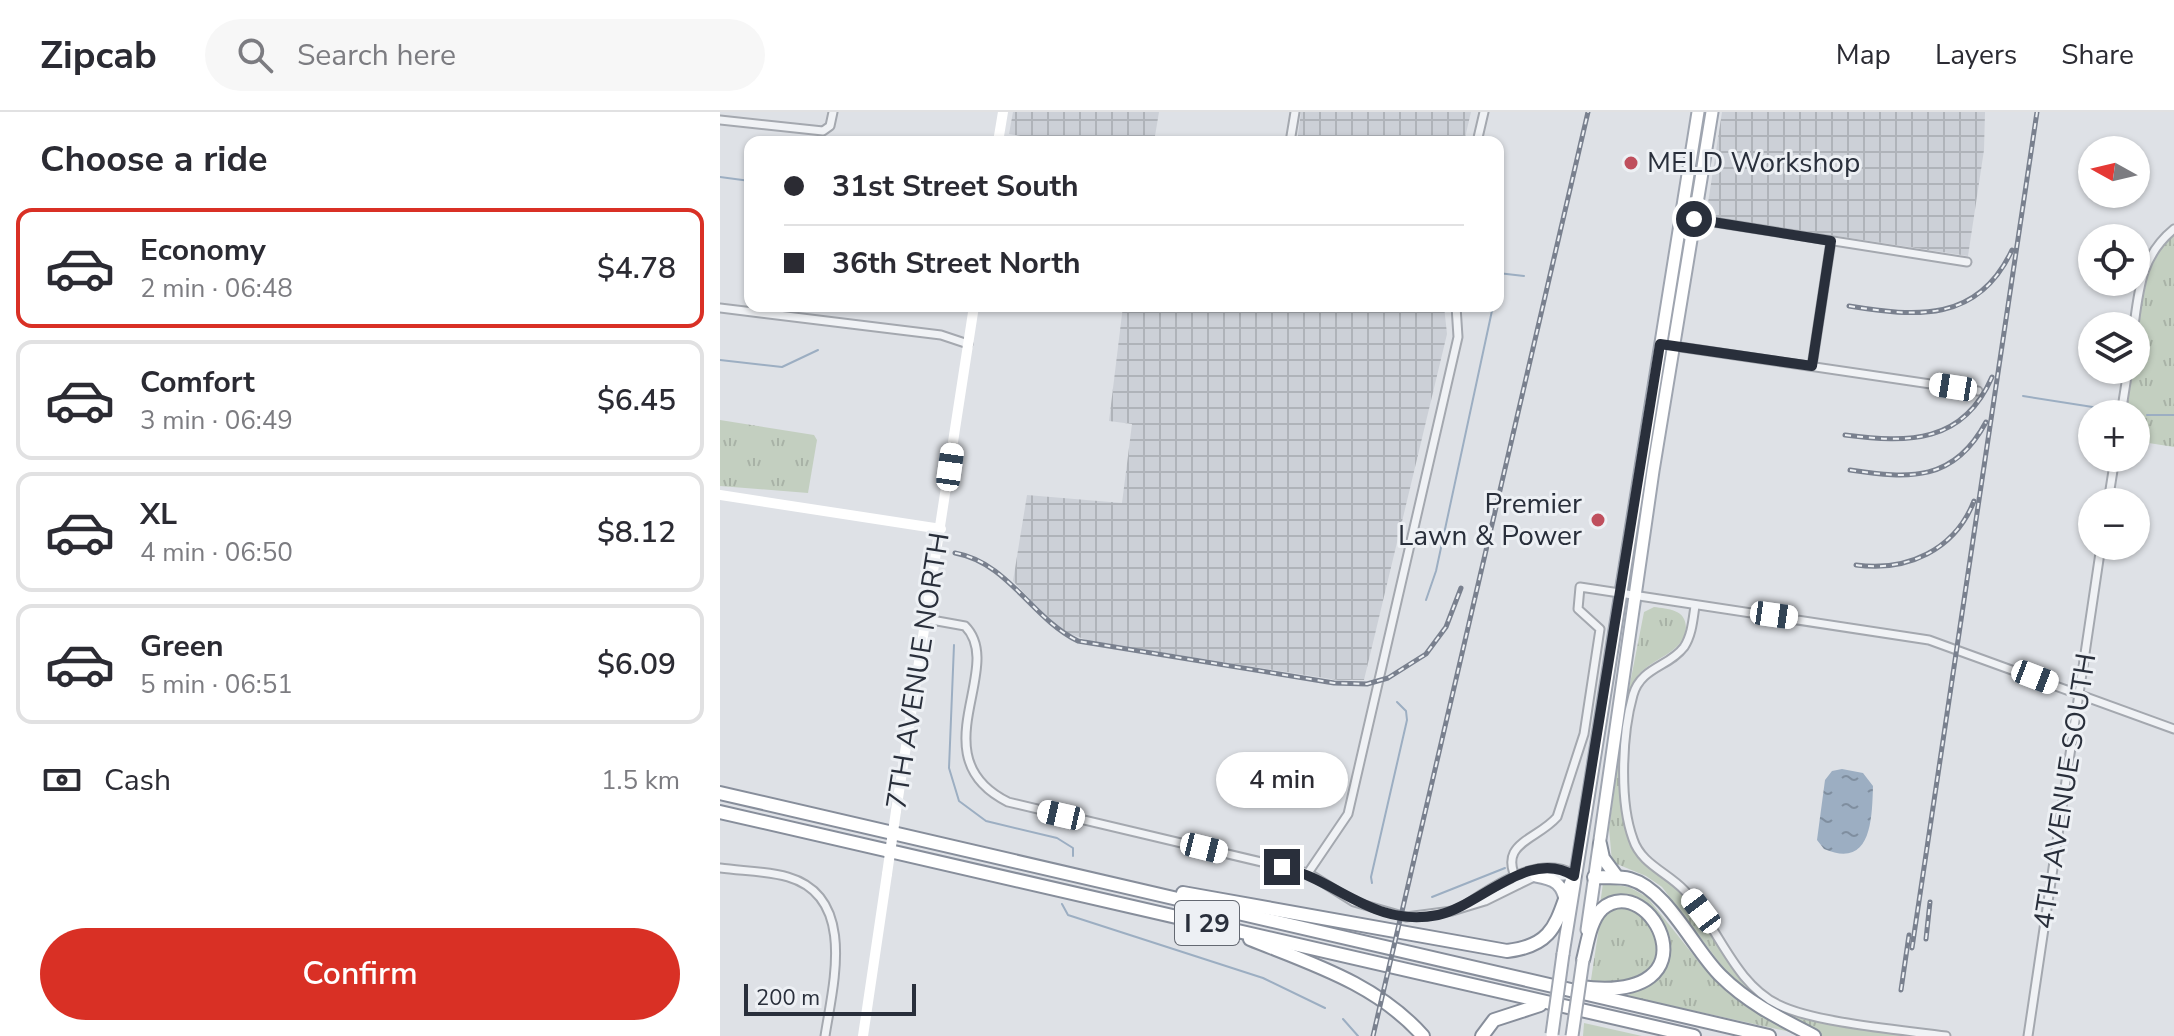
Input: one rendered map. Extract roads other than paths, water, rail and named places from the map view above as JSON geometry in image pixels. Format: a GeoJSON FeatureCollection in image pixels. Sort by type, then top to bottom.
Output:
{"type":"FeatureCollection","features":[{"type":"Feature","properties":{"kind":"highway","name":"I 29"},"geometry":{"type":"LineString","coordinates":[[720,793],[1511,979],[1769,1036]]}},
{"type":"Feature","properties":{"kind":"highway","name":"I 29"},"geometry":{"type":"LineString","coordinates":[[720,812],[1694,1036]]}},
{"type":"Feature","properties":{"kind":"highway"},"geometry":{"type":"LineString","coordinates":[[1600,844],[1603,858],[1617,877]]}},
{"type":"Feature","properties":{"kind":"highway"},"geometry":{"type":"LineString","coordinates":[[1047,870],[1507,951],[1531,948],[1549,936],[1574,876]]}},
{"type":"Feature","properties":{"kind":"highway"},"geometry":{"type":"LineString","coordinates":[[1594,877],[1617,877],[1642,884],[1654,892],[1704,958],[1737,990],[1769,1013],[1814,1036]]}},
{"type":"Feature","properties":{"kind":"highway"},"geometry":{"type":"LineString","coordinates":[[1511,979],[1613,991],[1638,986],[1648,981],[1661,960],[1660,929],[1641,908],[1632,903],[1612,903],[1598,915],[1583,960]]}},
{"type":"Feature","properties":{"kind":"highway"},"geometry":{"type":"LineString","coordinates":[[1210,924],[1347,977],[1396,1008],[1423,1036]]}},
{"type":"Feature","properties":{"kind":"highway"},"geometry":{"type":"LineString","coordinates":[[1482,1036],[1494,1020],[1523,1007],[1546,1004]]}},
{"type":"Feature","properties":{"kind":"main road"},"geometry":{"type":"LineString","coordinates":[[1552,1035],[1574,876],[1698,112]]}},
{"type":"Feature","properties":{"kind":"main road"},"geometry":{"type":"LineString","coordinates":[[1572,1036],[1634,595],[1712,112]]}},
{"type":"Feature","properties":{"kind":"main road"},"geometry":{"type":"LineString","coordinates":[[1691,155],[1697,162],[1695,213]]}},
{"type":"Feature","properties":{"kind":"main road"},"geometry":{"type":"LineString","coordinates":[[1574,876],[1594,877]]}},
{"type":"Feature","properties":{"kind":"main road"},"geometry":{"type":"LineString","coordinates":[[1524,878],[1554,879],[1565,897],[1568,917]]}},
{"type":"Feature","properties":{"kind":"street"},"geometry":{"type":"LineString","coordinates":[[720,120],[816,132],[830,126],[833,112]]}},
{"type":"Feature","properties":{"kind":"street"},"geometry":{"type":"LineString","coordinates":[[999,136],[1003,112]]}},
{"type":"Feature","properties":{"kind":"street"},"geometry":{"type":"LineString","coordinates":[[1291,136],[1295,112]]}},
{"type":"Feature","properties":{"kind":"street"},"geometry":{"type":"LineString","coordinates":[[1478,136],[1484,112]]}},
{"type":"Feature","properties":{"kind":"street"},"geometry":{"type":"LineString","coordinates":[[1695,213],[1831,241],[1967,262]]}},
{"type":"Feature","properties":{"kind":"street"},"geometry":{"type":"LineString","coordinates":[[2136,312],[2139,284],[2147,261],[2154,247],[2174,229]]}},
{"type":"Feature","properties":{"kind":"street"},"geometry":{"type":"LineString","coordinates":[[1812,366],[1831,241]]}},
{"type":"Feature","properties":{"kind":"street"},"geometry":{"type":"LineString","coordinates":[[720,308],[744,311]]}},
{"type":"Feature","properties":{"kind":"street"},"geometry":{"type":"LineString","coordinates":[[753,312],[941,335],[968,344]]}},
{"type":"Feature","properties":{"kind":"street","name":"7TH AVENUE NORTH"},"geometry":{"type":"LineString","coordinates":[[863,1036],[973,312]]}},
{"type":"Feature","properties":{"kind":"street"},"geometry":{"type":"LineString","coordinates":[[1308,873],[1348,814],[1458,337],[1456,312]]}},
{"type":"Feature","properties":{"kind":"street"},"geometry":{"type":"LineString","coordinates":[[1660,344],[1978,391]]}},
{"type":"Feature","properties":{"kind":"street"},"geometry":{"type":"LineString","coordinates":[[720,495],[941,529]]}},
{"type":"Feature","properties":{"kind":"street","name":"4TH AVENUE SOUTH"},"geometry":{"type":"LineString","coordinates":[[2028,1036],[2099,560]]}},
{"type":"Feature","properties":{"kind":"street"},"geometry":{"type":"LineString","coordinates":[[1524,878],[1512,859],[1520,843],[1548,827],[1557,817],[1582,744],[1600,629],[1578,609],[1580,587],[1898,634],[1967,652],[2174,729]]}},
{"type":"Feature","properties":{"kind":"street"},"geometry":{"type":"LineString","coordinates":[[1695,606],[1685,645],[1673,657],[1650,669],[1633,694],[1624,763],[1630,828],[1638,850],[1691,897],[1751,985],[1771,1001],[1795,1012],[1946,1036]]}},
{"type":"Feature","properties":{"kind":"street"},"geometry":{"type":"LineString","coordinates":[[926,619],[965,626],[976,643],[967,755],[978,780],[995,796],[1008,802],[1308,873],[1354,902],[1387,913],[1424,917],[1462,908],[1540,868],[1566,870],[1574,876]]}},
{"type":"Feature","properties":{"kind":"street"},"geometry":{"type":"LineString","coordinates":[[720,868],[787,877],[815,893],[825,907],[837,950],[825,1036]]}},
{"type":"Feature","properties":{"kind":"water"},"geometry":{"type":"Polygon","coordinates":[[[1842,769],[1863,773],[1873,786],[1872,813],[1866,838],[1851,853],[1824,849],[1817,840],[1825,780],[1832,771],[1842,769]]]}},
{"type":"Feature","properties":{"kind":"waterway"},"geometry":{"type":"LineString","coordinates":[[720,177],[744,180]]}},
{"type":"Feature","properties":{"kind":"waterway"},"geometry":{"type":"LineString","coordinates":[[1504,274],[1524,276]]}},
{"type":"Feature","properties":{"kind":"waterway"},"geometry":{"type":"LineString","coordinates":[[1426,600],[1436,571],[1492,312]]}},
{"type":"Feature","properties":{"kind":"waterway"},"geometry":{"type":"LineString","coordinates":[[720,360],[782,367],[818,350]]}},
{"type":"Feature","properties":{"kind":"waterway"},"geometry":{"type":"LineString","coordinates":[[2023,396],[2078,405]]}},
{"type":"Feature","properties":{"kind":"waterway"},"geometry":{"type":"LineString","coordinates":[[2150,415],[2174,415]]}},
{"type":"Feature","properties":{"kind":"waterway"},"geometry":{"type":"LineString","coordinates":[[954,645],[949,768],[959,801],[986,821],[1057,838],[1073,848],[1073,856]]}},
{"type":"Feature","properties":{"kind":"waterway"},"geometry":{"type":"LineString","coordinates":[[1372,883],[1407,720],[1406,711],[1397,702]]}},
{"type":"Feature","properties":{"kind":"waterway"},"geometry":{"type":"LineString","coordinates":[[1432,897],[1505,868]]}},
{"type":"Feature","properties":{"kind":"waterway"},"geometry":{"type":"LineString","coordinates":[[1062,904],[1068,915],[1263,978],[1325,1008]]}},
{"type":"Feature","properties":{"kind":"waterway"},"geometry":{"type":"LineString","coordinates":[[1343,1019],[1358,1036]]}},
{"type":"Feature","properties":{"kind":"railway"},"geometry":{"type":"LineString","coordinates":[[1373,1036],[1588,112]]}},
{"type":"Feature","properties":{"kind":"railway"},"geometry":{"type":"LineString","coordinates":[[1912,948],[2037,112]]}},
{"type":"Feature","properties":{"kind":"railway"},"geometry":{"type":"LineString","coordinates":[[1849,306],[1898,312],[1943,310],[1963,303],[1982,291],[1998,274],[2012,250]]}},
{"type":"Feature","properties":{"kind":"railway"},"geometry":{"type":"LineString","coordinates":[[1845,435],[1912,438],[1949,427],[1966,415],[1980,399],[1992,377]]}},
{"type":"Feature","properties":{"kind":"railway"},"geometry":{"type":"LineString","coordinates":[[1850,470],[1892,475],[1928,472],[1960,456],[1986,422]]}},
{"type":"Feature","properties":{"kind":"railway"},"geometry":{"type":"LineString","coordinates":[[1856,565],[1893,565],[1927,554],[1955,533],[1974,501]]}},
{"type":"Feature","properties":{"kind":"railway"},"geometry":{"type":"LineString","coordinates":[[955,553],[990,568],[1061,631],[1078,641],[1334,683],[1367,684],[1388,678],[1426,654],[1446,627],[1461,588]]}},
{"type":"Feature","properties":{"kind":"railway"},"geometry":{"type":"LineString","coordinates":[[1926,939],[1930,902]]}},
{"type":"Feature","properties":{"kind":"railway"},"geometry":{"type":"LineString","coordinates":[[1901,990],[1909,935]]}},
{"type":"Feature","properties":{"kind":"place","name":"MELD Workshop"},"geometry":{"type":"Point","coordinates":[1631,163]}},
{"type":"Feature","properties":{"kind":"place","name":"Premier Lawn & Power"},"geometry":{"type":"Point","coordinates":[1598,520]}}]}
